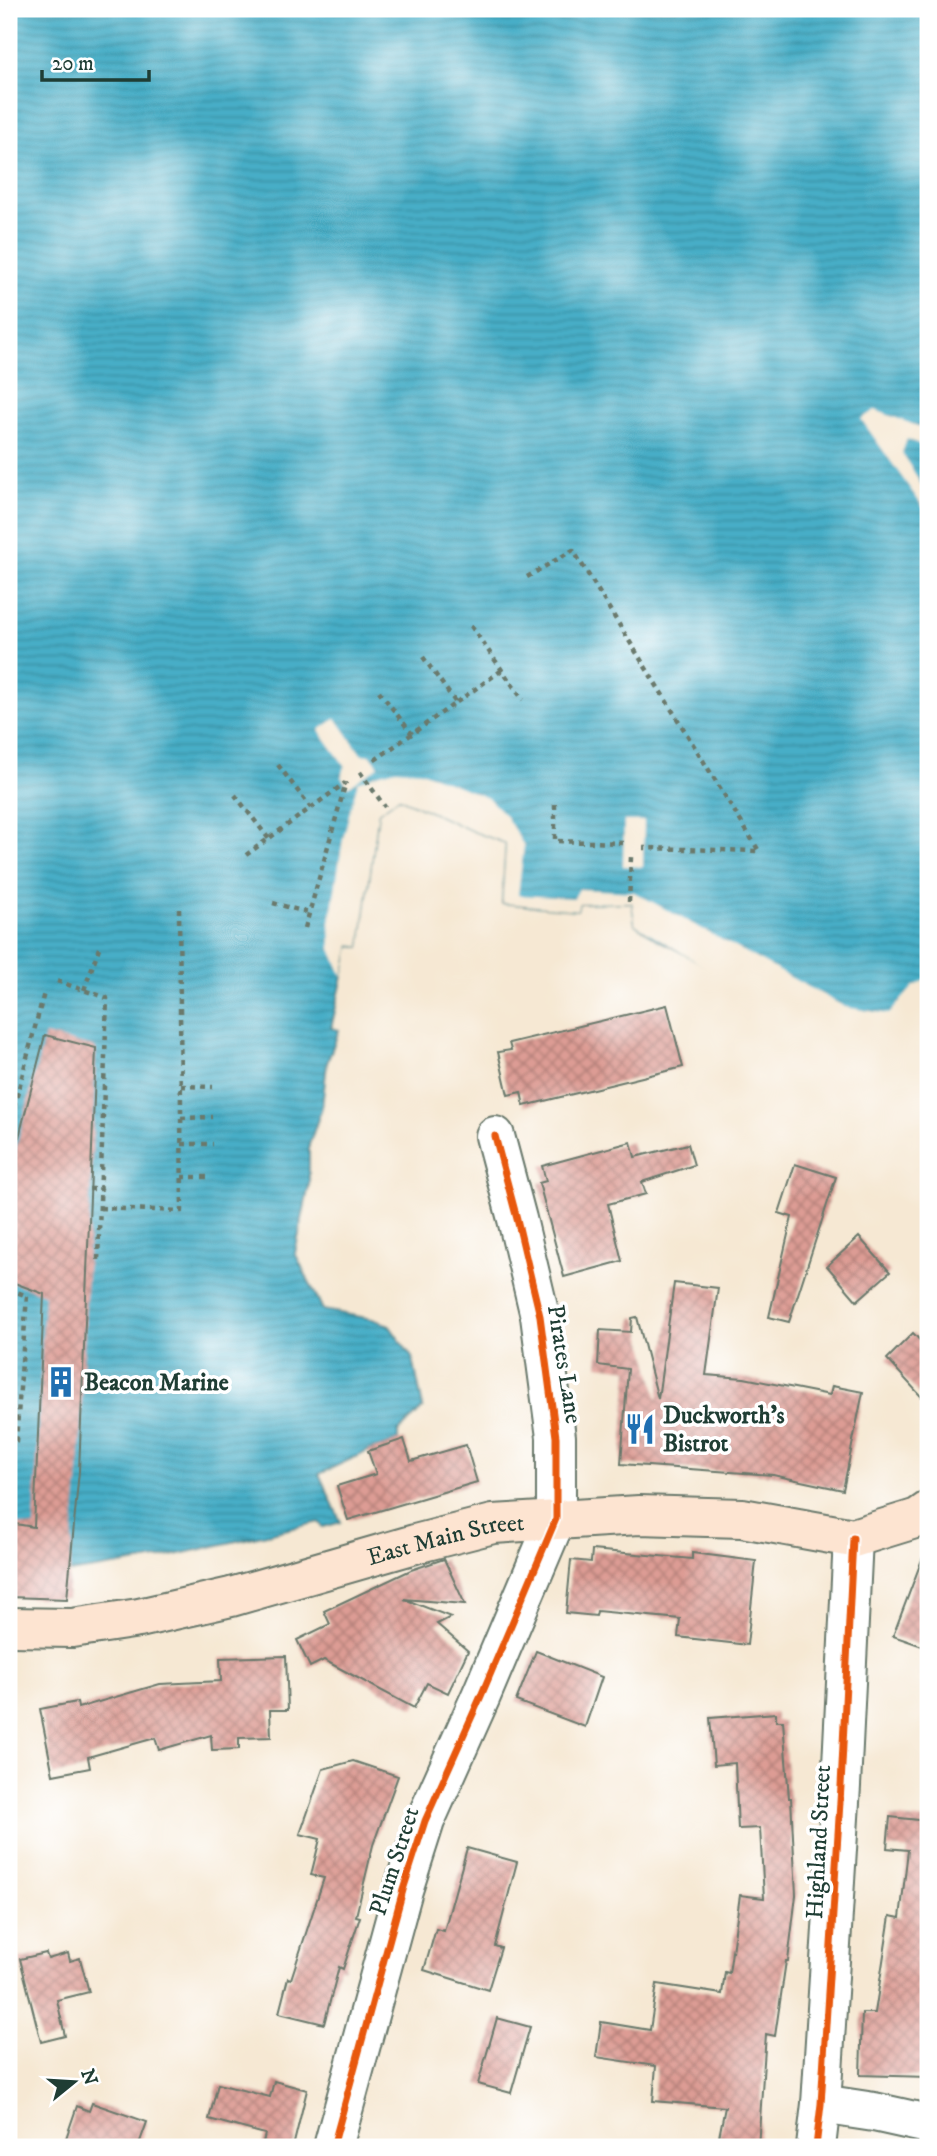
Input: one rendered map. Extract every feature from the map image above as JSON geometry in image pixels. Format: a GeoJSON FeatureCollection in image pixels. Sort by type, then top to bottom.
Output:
{"type":"FeatureCollection","features":[{"type":"Feature","properties":{"kind":"main road","name":"East Main Street"},"geometry":{"type":"LineString","coordinates":[[9,1627],[72,1628],[139,1618],[231,1597],[493,1524],[639,1515],[742,1518],[853,1538],[918,1518],[928,1511]]}},
{"type":"Feature","properties":{"kind":"street","name":"Pirates Lane"},"geometry":{"type":"LineString","coordinates":[[495,1136],[540,1316],[556,1437],[556,1519]]}},
{"type":"Feature","properties":{"kind":"street","name":"Plum Street"},"geometry":{"type":"LineString","coordinates":[[333,2147],[403,1890],[425,1821],[556,1519]]}},
{"type":"Feature","properties":{"kind":"street","name":"Highland Street"},"geometry":{"type":"LineString","coordinates":[[816,2147],[841,1786],[853,1538]]}},
{"type":"Feature","properties":{"kind":"street"},"geometry":{"type":"LineString","coordinates":[[821,2104],[928,2123]]}},
{"type":"Feature","properties":{"kind":"path"},"geometry":{"type":"LineString","coordinates":[[527,577],[573,550],[759,851],[643,848]]}},
{"type":"Feature","properties":{"kind":"path"},"geometry":{"type":"LineString","coordinates":[[471,626],[523,700]]}},
{"type":"Feature","properties":{"kind":"path"},"geometry":{"type":"LineString","coordinates":[[423,657],[456,703]]}},
{"type":"Feature","properties":{"kind":"path"},"geometry":{"type":"LineString","coordinates":[[375,760],[502,670]]}},
{"type":"Feature","properties":{"kind":"path"},"geometry":{"type":"LineString","coordinates":[[379,691],[412,734]]}},
{"type":"Feature","properties":{"kind":"path"},"geometry":{"type":"LineString","coordinates":[[278,765],[311,808]]}},
{"type":"Feature","properties":{"kind":"path"},"geometry":{"type":"LineString","coordinates":[[360,772],[385,807]]}},
{"type":"Feature","properties":{"kind":"path"},"geometry":{"type":"LineString","coordinates":[[246,855],[346,782],[305,928]]}},
{"type":"Feature","properties":{"kind":"path"},"geometry":{"type":"LineString","coordinates":[[235,795],[270,839]]}},
{"type":"Feature","properties":{"kind":"path"},"geometry":{"type":"LineString","coordinates":[[555,804],[555,841],[624,843]]}},
{"type":"Feature","properties":{"kind":"path"},"geometry":{"type":"LineString","coordinates":[[629,902],[631,857]]}},
{"type":"Feature","properties":{"kind":"path"},"geometry":{"type":"LineString","coordinates":[[273,903],[309,913]]}},
{"type":"Feature","properties":{"kind":"path"},"geometry":{"type":"LineString","coordinates":[[100,1208],[182,1211],[179,909]]}},
{"type":"Feature","properties":{"kind":"path"},"geometry":{"type":"LineString","coordinates":[[84,990],[99,948]]}},
{"type":"Feature","properties":{"kind":"path"},"geometry":{"type":"LineString","coordinates":[[57,981],[107,998],[98,1261]]}},
{"type":"Feature","properties":{"kind":"path"},"geometry":{"type":"LineString","coordinates":[[9,1126],[44,993]]}},
{"type":"Feature","properties":{"kind":"path"},"geometry":{"type":"LineString","coordinates":[[181,1086],[213,1087]]}},
{"type":"Feature","properties":{"kind":"path"},"geometry":{"type":"LineString","coordinates":[[181,1118],[212,1117]]}},
{"type":"Feature","properties":{"kind":"path"},"geometry":{"type":"LineString","coordinates":[[182,1144],[213,1144]]}},
{"type":"Feature","properties":{"kind":"path"},"geometry":{"type":"LineString","coordinates":[[182,1177],[212,1177]]}},
{"type":"Feature","properties":{"kind":"path"},"geometry":{"type":"LineString","coordinates":[[89,1189],[101,1189]]}},
{"type":"Feature","properties":{"kind":"path"},"geometry":{"type":"LineString","coordinates":[[9,1289],[27,1296],[16,1441],[9,1446]]}},
{"type":"Feature","properties":{"kind":"water"},"geometry":{"type":"Polygon","coordinates":[[[9,9],[928,9],[928,1000],[897,1024],[707,966],[635,924],[632,902],[579,903],[577,910],[502,903],[506,843],[399,797],[378,812],[360,947],[350,946],[331,1028],[339,1030],[327,1063],[322,1107],[309,1145],[309,1185],[295,1253],[323,1310],[389,1325],[413,1359],[423,1408],[398,1432],[398,1441],[368,1451],[319,1474],[341,1522],[323,1527],[319,1522],[158,1559],[69,1573],[9,1556],[9,9]]]}},
{"type":"Feature","properties":{"kind":"pier"},"geometry":{"type":"Polygon","coordinates":[[[875,410],[928,430],[928,448],[907,439],[902,453],[922,486],[928,483],[928,514],[861,419],[875,410]]]}},
{"type":"Feature","properties":{"kind":"pier"},"geometry":{"type":"Polygon","coordinates":[[[336,718],[361,754],[371,755],[379,766],[348,787],[342,778],[345,766],[319,730],[336,718]]]}},
{"type":"Feature","properties":{"kind":"pier"},"geometry":{"type":"Polygon","coordinates":[[[396,769],[421,771],[488,798],[505,815],[524,846],[518,895],[574,898],[579,889],[634,892],[845,1007],[889,1014],[913,987],[928,978],[928,1004],[896,1028],[860,1032],[787,1009],[715,973],[635,924],[632,902],[579,903],[577,910],[502,903],[506,843],[399,797],[378,812],[360,947],[350,945],[343,977],[331,949],[330,922],[343,839],[352,803],[358,782],[396,769]]]}},
{"type":"Feature","properties":{"kind":"pier"},"geometry":{"type":"Polygon","coordinates":[[[624,821],[644,821],[643,867],[623,866],[624,821]]]}},
{"type":"Feature","properties":{"kind":"building"},"geometry":{"type":"Polygon","coordinates":[[[667,1005],[683,1067],[524,1106],[521,1092],[508,1095],[498,1052],[511,1050],[509,1043],[667,1005]]]}},
{"type":"Feature","properties":{"kind":"building","name":"Beacon Marine"},"geometry":{"type":"Polygon","coordinates":[[[45,1035],[96,1048],[79,1471],[67,1599],[9,1597],[9,1523],[34,1527],[44,1294],[9,1281],[9,1176],[45,1035]]]}},
{"type":"Feature","properties":{"kind":"building"},"geometry":{"type":"Polygon","coordinates":[[[631,1142],[635,1157],[688,1144],[694,1165],[642,1182],[646,1194],[608,1204],[622,1261],[564,1277],[539,1183],[546,1181],[542,1166],[631,1142]]]}},
{"type":"Feature","properties":{"kind":"building"},"geometry":{"type":"Polygon","coordinates":[[[795,1164],[836,1177],[789,1322],[769,1317],[792,1217],[779,1213],[795,1164]]]}},
{"type":"Feature","properties":{"kind":"building"},"geometry":{"type":"Polygon","coordinates":[[[859,1237],[890,1272],[857,1301],[827,1266],[859,1237]]]}},
{"type":"Feature","properties":{"kind":"building"},"geometry":{"type":"Polygon","coordinates":[[[674,1283],[718,1288],[706,1375],[744,1378],[830,1395],[832,1386],[863,1392],[843,1490],[773,1475],[621,1464],[628,1369],[598,1365],[600,1330],[631,1332],[632,1318],[637,1317],[658,1399],[674,1283]]]}},
{"type":"Feature","properties":{"kind":"building"},"geometry":{"type":"Polygon","coordinates":[[[913,1333],[928,1349],[928,1404],[887,1359],[913,1333]]]}},
{"type":"Feature","properties":{"kind":"building"},"geometry":{"type":"Polygon","coordinates":[[[404,1439],[411,1461],[466,1445],[477,1482],[348,1520],[337,1486],[376,1474],[368,1451],[404,1439]]]}},
{"type":"Feature","properties":{"kind":"building"},"geometry":{"type":"Polygon","coordinates":[[[926,1549],[928,1550],[928,1648],[893,1636],[926,1549]]]}},
{"type":"Feature","properties":{"kind":"building"},"geometry":{"type":"Polygon","coordinates":[[[592,1550],[692,1559],[692,1553],[756,1561],[747,1645],[678,1637],[680,1619],[597,1611],[596,1616],[566,1613],[571,1560],[591,1562],[592,1550]]]}},
{"type":"Feature","properties":{"kind":"building"},"geometry":{"type":"Polygon","coordinates":[[[444,1559],[465,1604],[404,1599],[451,1617],[437,1624],[468,1651],[448,1693],[427,1683],[414,1708],[324,1660],[310,1667],[297,1640],[330,1624],[324,1611],[411,1570],[444,1559]]]}},
{"type":"Feature","properties":{"kind":"building"},"geometry":{"type":"Polygon","coordinates":[[[536,1651],[602,1677],[585,1727],[516,1701],[536,1651]]]}},
{"type":"Feature","properties":{"kind":"building"},"geometry":{"type":"Polygon","coordinates":[[[286,1656],[288,1710],[270,1710],[271,1737],[239,1738],[239,1749],[212,1750],[211,1735],[159,1750],[155,1738],[88,1757],[90,1768],[53,1775],[40,1709],[77,1702],[78,1708],[160,1684],[221,1681],[220,1658],[286,1656]]]}},
{"type":"Feature","properties":{"kind":"building"},"geometry":{"type":"Polygon","coordinates":[[[776,1713],[776,1721],[783,1721],[791,1798],[796,1895],[788,1961],[775,2036],[766,2034],[758,2147],[717,2147],[725,2107],[653,2101],[656,2066],[596,2057],[601,2022],[650,2030],[657,1984],[722,1994],[725,1972],[729,1973],[740,1895],[764,1898],[760,1828],[738,1829],[735,1763],[714,1765],[710,1718],[776,1713]]]}},
{"type":"Feature","properties":{"kind":"building"},"geometry":{"type":"Polygon","coordinates":[[[353,1761],[398,1776],[373,1845],[356,1916],[360,1917],[343,1969],[339,1967],[324,2024],[279,2013],[288,1978],[291,1979],[324,1878],[311,1875],[320,1839],[300,1834],[323,1769],[353,1761]]]}},
{"type":"Feature","properties":{"kind":"building"},"geometry":{"type":"Polygon","coordinates":[[[890,1817],[928,1821],[928,2077],[860,2075],[862,2013],[875,2013],[890,1916],[900,1918],[908,1850],[887,1848],[890,1817]]]}},
{"type":"Feature","properties":{"kind":"building"},"geometry":{"type":"Polygon","coordinates":[[[467,1848],[517,1862],[495,1946],[501,1948],[488,1990],[424,1970],[436,1929],[444,1931],[467,1848]]]}},
{"type":"Feature","properties":{"kind":"building"},"geometry":{"type":"Polygon","coordinates":[[[46,1953],[48,1959],[68,1953],[70,1961],[80,1958],[89,1992],[57,2000],[65,2036],[41,2042],[20,1959],[46,1953]]]}},
{"type":"Feature","properties":{"kind":"building"},"geometry":{"type":"Polygon","coordinates":[[[497,2018],[530,2027],[511,2093],[478,2084],[497,2018]]]}},
{"type":"Feature","properties":{"kind":"building"},"geometry":{"type":"Polygon","coordinates":[[[274,2081],[307,2090],[293,2147],[262,2147],[265,2134],[209,2119],[218,2084],[270,2097],[274,2081]]]}},
{"type":"Feature","properties":{"kind":"building"},"geometry":{"type":"Polygon","coordinates":[[[92,2103],[147,2122],[138,2147],[63,2147],[77,2106],[89,2111],[92,2103]]]}},
{"type":"Feature","properties":{"kind":"cycle path"},"geometry":{"type":"LineString","coordinates":[[333,2147],[403,1890],[425,1821],[556,1519],[556,1437],[540,1316],[495,1136]]}},
{"type":"Feature","properties":{"kind":"cycle path"},"geometry":{"type":"LineString","coordinates":[[816,2147],[841,1786],[853,1538]]}},
{"type":"Feature","properties":{"kind":"place","name":"Beacon Marine"},"geometry":{"type":"Point","coordinates":[61,1382]}},
{"type":"Feature","properties":{"kind":"place","name":"Duckworth's Bistrot"},"geometry":{"type":"Point","coordinates":[640,1429]}}]}
